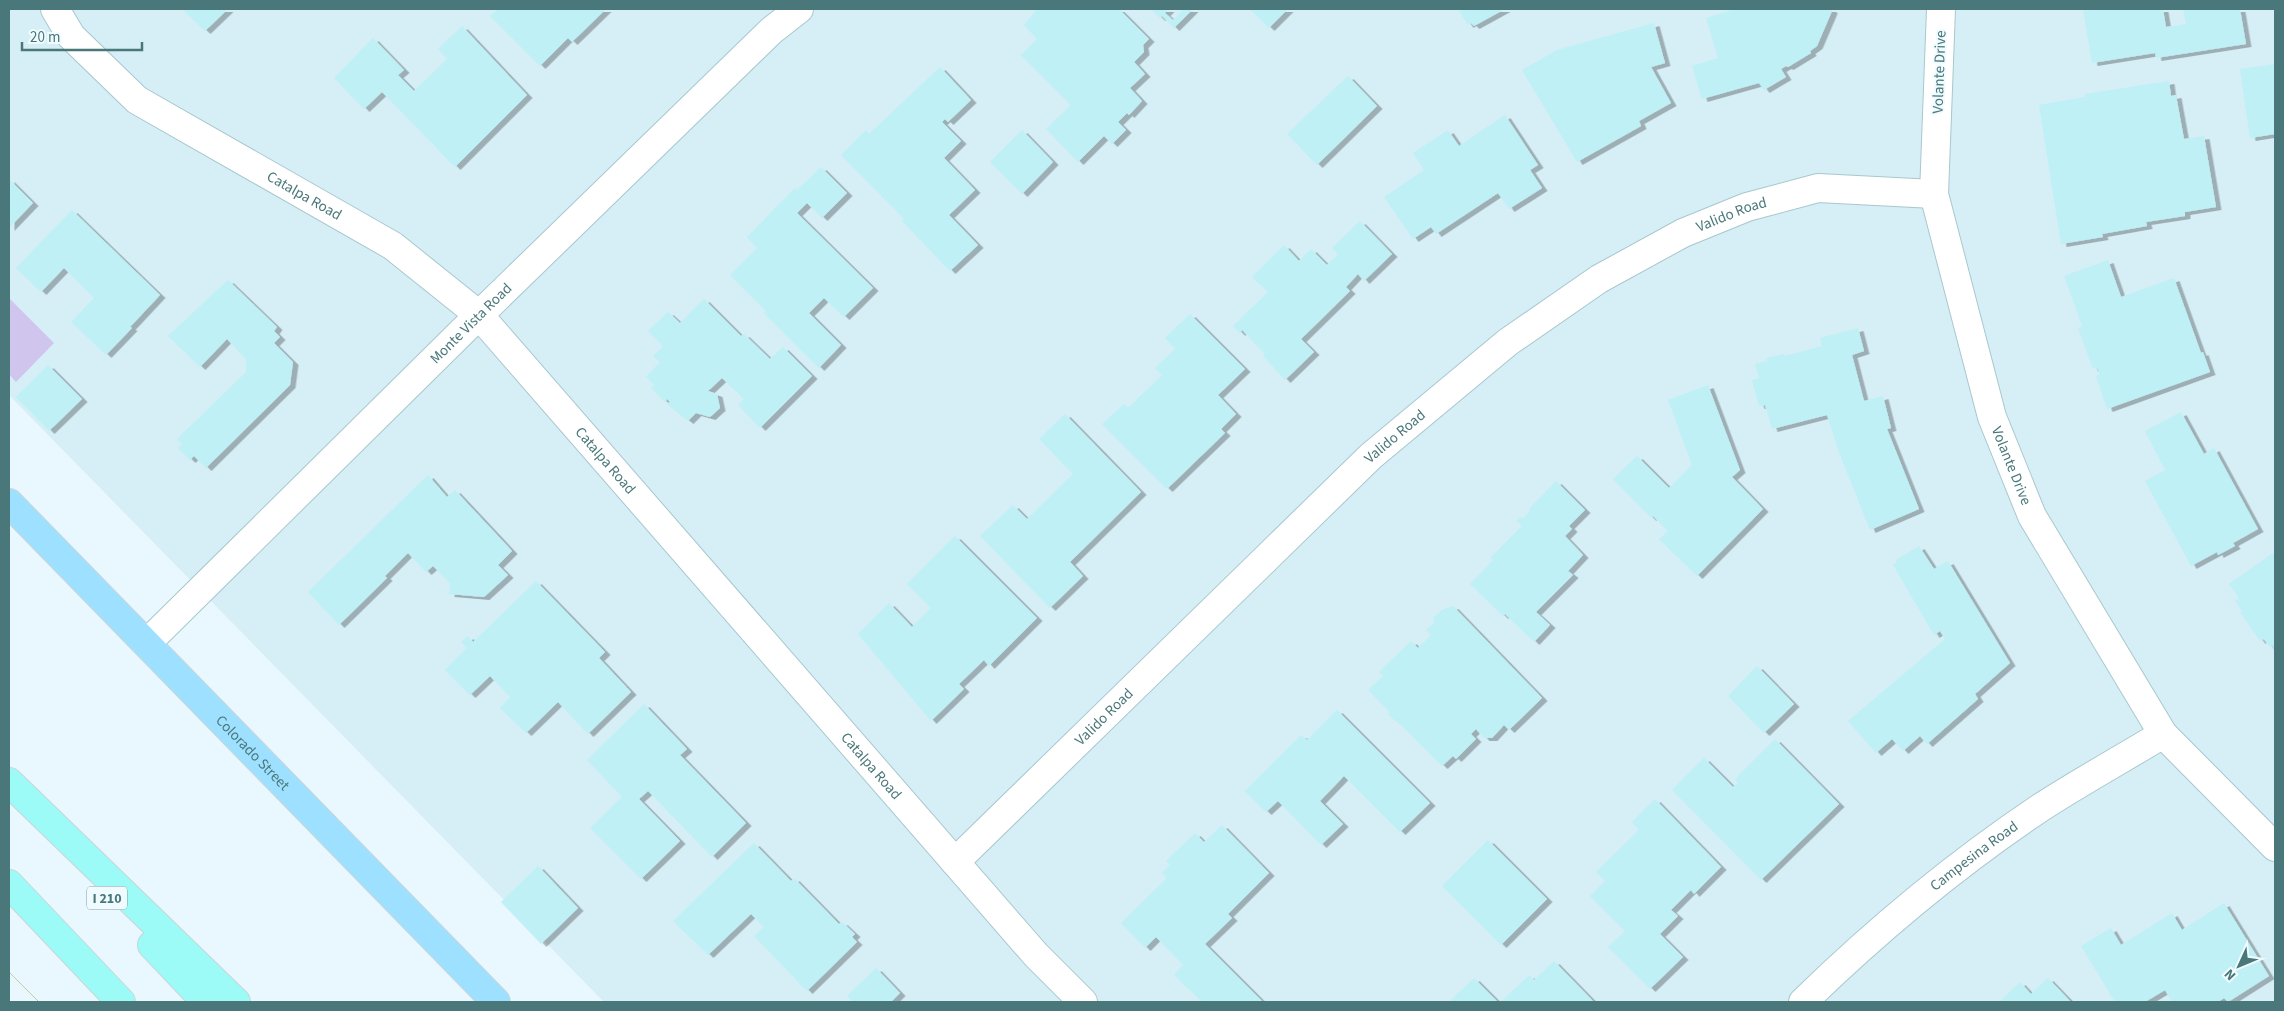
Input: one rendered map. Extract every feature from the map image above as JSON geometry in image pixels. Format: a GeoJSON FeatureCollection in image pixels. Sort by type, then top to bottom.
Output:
{"type":"FeatureCollection","features":[{"type":"Feature","properties":{"kind":"highway"},"geometry":{"type":"LineString","coordinates":[[9,782],[236,1002]]}},
{"type":"Feature","properties":{"kind":"highway","name":"I 210"},"geometry":{"type":"LineString","coordinates":[[9,794],[206,1002]]}},
{"type":"Feature","properties":{"kind":"highway"},"geometry":{"type":"LineString","coordinates":[[9,884],[121,1002]]}},
{"type":"Feature","properties":{"kind":"main road","name":"Colorado Street"},"geometry":{"type":"LineString","coordinates":[[9,503],[496,1002]]}},
{"type":"Feature","properties":{"kind":"street","name":"Catalpa Road"},"geometry":{"type":"LineString","coordinates":[[55,9],[71,36],[136,100],[393,246],[478,315],[1036,955],[1083,1002]]}},
{"type":"Feature","properties":{"kind":"street","name":"Monte Vista Road"},"geometry":{"type":"LineString","coordinates":[[147,643],[478,315],[771,32],[799,9]]}},
{"type":"Feature","properties":{"kind":"street","name":"Volante Drive"},"geometry":{"type":"LineString","coordinates":[[1941,9],[1934,194],[1992,417],[2032,516],[2163,734],[2275,847]]}},
{"type":"Feature","properties":{"kind":"street","name":"Valido Road"},"geometry":{"type":"LineString","coordinates":[[955,862],[1371,456],[1508,342],[1599,279],[1683,233],[1747,206],[1818,188],[1934,194]]}},
{"type":"Feature","properties":{"kind":"street","name":"Campesina Road"},"geometry":{"type":"LineString","coordinates":[[1803,1002],[1859,947],[1947,876],[2040,808],[2163,734]]}},
{"type":"Feature","properties":{"kind":"shaded area"},"geometry":{"type":"Polygon","coordinates":[[[9,9],[2275,9],[2275,1002],[604,1002],[9,395],[9,9]]]}},
{"type":"Feature","properties":{"kind":"shaded area"},"geometry":{"type":"Polygon","coordinates":[[[9,298],[54,343],[16,382],[9,374],[9,298]]]}},
{"type":"Feature","properties":{"kind":"building"},"geometry":{"type":"Polygon","coordinates":[[[182,9],[228,9],[205,31],[182,9]]]}},
{"type":"Feature","properties":{"kind":"building"},"geometry":{"type":"Polygon","coordinates":[[[498,9],[606,9],[572,42],[568,38],[540,66],[490,16],[498,9]]]}},
{"type":"Feature","properties":{"kind":"building"},"geometry":{"type":"Polygon","coordinates":[[[1037,9],[1119,9],[1149,39],[1143,45],[1144,52],[1134,62],[1145,74],[1130,88],[1142,101],[1129,115],[1127,113],[1118,122],[1126,130],[1112,144],[1104,136],[1078,162],[1046,129],[1071,105],[1021,55],[1037,39],[1024,25],[1037,9]]]}},
{"type":"Feature","properties":{"kind":"building"},"geometry":{"type":"Polygon","coordinates":[[[1151,9],[1169,9],[1165,13],[1173,20],[1184,9],[1193,9],[1174,28],[1162,16],[1160,18],[1151,9]]]}},
{"type":"Feature","properties":{"kind":"building"},"geometry":{"type":"Polygon","coordinates":[[[1250,9],[1288,9],[1269,28],[1250,9]]]}},
{"type":"Feature","properties":{"kind":"building"},"geometry":{"type":"Polygon","coordinates":[[[1458,9],[1505,9],[1474,26],[1471,23],[1468,25],[1458,9]]]}},
{"type":"Feature","properties":{"kind":"building"},"geometry":{"type":"Polygon","coordinates":[[[1735,9],[1831,9],[1832,11],[1817,46],[1810,51],[1811,53],[1788,67],[1786,66],[1781,69],[1786,77],[1764,90],[1759,83],[1702,99],[1692,66],[1718,58],[1706,18],[1735,9]]]}},
{"type":"Feature","properties":{"kind":"building"},"geometry":{"type":"Polygon","coordinates":[[[2083,9],[2163,9],[2166,27],[2186,24],[2183,9],[2240,9],[2246,44],[2156,58],[2155,53],[2092,63],[2083,9]]]}},
{"type":"Feature","properties":{"kind":"building"},"geometry":{"type":"Polygon","coordinates":[[[1654,23],[1665,63],[1651,67],[1671,103],[1639,121],[1641,126],[1577,162],[1522,70],[1557,50],[1654,23]]]}},
{"type":"Feature","properties":{"kind":"building"},"geometry":{"type":"Polygon","coordinates":[[[462,26],[527,95],[455,167],[382,92],[364,109],[334,78],[373,38],[404,70],[398,75],[414,91],[447,59],[438,49],[462,26]]]}},
{"type":"Feature","properties":{"kind":"building"},"geometry":{"type":"Polygon","coordinates":[[[2275,64],[2275,134],[2250,138],[2240,69],[2275,64]]]}},
{"type":"Feature","properties":{"kind":"building"},"geometry":{"type":"Polygon","coordinates":[[[940,67],[971,100],[948,122],[945,119],[942,122],[961,141],[944,158],[975,190],[949,215],[978,245],[950,271],[902,221],[904,219],[841,155],[866,130],[869,134],[940,67]]]}},
{"type":"Feature","properties":{"kind":"building"},"geometry":{"type":"Polygon","coordinates":[[[1348,76],[1377,106],[1317,165],[1287,134],[1348,76]]]}},
{"type":"Feature","properties":{"kind":"building"},"geometry":{"type":"Polygon","coordinates":[[[2169,81],[2171,96],[2176,95],[2184,139],[2204,136],[2216,207],[2185,212],[2185,216],[2146,222],[2147,226],[2102,234],[2103,237],[2061,244],[2039,105],[2085,97],[2085,94],[2169,81]]]}},
{"type":"Feature","properties":{"kind":"building"},"geometry":{"type":"Polygon","coordinates":[[[1505,115],[1538,165],[1530,170],[1542,188],[1509,209],[1498,193],[1436,234],[1431,227],[1413,239],[1384,197],[1424,170],[1413,153],[1448,130],[1459,146],[1505,115]]]}},
{"type":"Feature","properties":{"kind":"building"},"geometry":{"type":"Polygon","coordinates":[[[1022,130],[1053,162],[1022,194],[990,162],[1022,130]]]}},
{"type":"Feature","properties":{"kind":"building"},"geometry":{"type":"Polygon","coordinates":[[[821,167],[847,193],[822,218],[807,203],[797,213],[873,288],[844,317],[824,298],[809,313],[841,345],[819,368],[764,313],[766,311],[730,275],[757,248],[747,237],[795,188],[797,190],[821,167]]]}},
{"type":"Feature","properties":{"kind":"building"},"geometry":{"type":"Polygon","coordinates":[[[9,179],[33,203],[9,228],[9,179]]]}},
{"type":"Feature","properties":{"kind":"building"},"geometry":{"type":"Polygon","coordinates":[[[72,210],[160,295],[106,355],[71,322],[94,298],[64,268],[41,292],[16,268],[72,210]]]}},
{"type":"Feature","properties":{"kind":"building"},"geometry":{"type":"Polygon","coordinates":[[[1360,221],[1392,254],[1364,281],[1358,274],[1346,287],[1350,291],[1301,339],[1314,352],[1285,380],[1263,356],[1265,354],[1242,330],[1240,333],[1233,326],[1268,292],[1252,277],[1284,245],[1299,261],[1311,249],[1327,265],[1338,254],[1332,248],[1360,221]]]}},
{"type":"Feature","properties":{"kind":"building"},"geometry":{"type":"Polygon","coordinates":[[[2108,260],[2121,297],[2174,278],[2201,353],[2203,352],[2210,372],[2107,409],[2096,376],[2100,374],[2097,367],[2093,369],[2078,328],[2082,326],[2064,276],[2108,260]]]}},
{"type":"Feature","properties":{"kind":"building"},"geometry":{"type":"Polygon","coordinates":[[[228,280],[277,327],[274,331],[280,337],[274,343],[293,362],[290,385],[206,468],[194,456],[190,460],[178,448],[182,444],[177,439],[246,372],[246,359],[227,339],[200,367],[168,336],[228,280]]]}},
{"type":"Feature","properties":{"kind":"building"},"geometry":{"type":"Polygon","coordinates":[[[704,299],[741,336],[744,334],[770,359],[783,347],[812,376],[760,428],[738,405],[744,399],[722,378],[708,391],[717,394],[720,408],[710,417],[696,413],[688,421],[667,404],[670,402],[667,399],[665,402],[651,388],[654,385],[646,377],[660,362],[653,356],[663,346],[648,331],[668,312],[680,323],[704,299]]]}},
{"type":"Feature","properties":{"kind":"building"},"geometry":{"type":"Polygon","coordinates":[[[1190,314],[1245,369],[1218,395],[1236,414],[1221,429],[1225,433],[1167,489],[1102,424],[1124,404],[1128,408],[1162,375],[1155,368],[1175,349],[1165,338],[1190,314]]]}},
{"type":"Feature","properties":{"kind":"building"},"geometry":{"type":"Polygon","coordinates":[[[1858,328],[1864,351],[1852,355],[1864,401],[1883,396],[1891,428],[1887,429],[1919,509],[1870,530],[1840,455],[1827,415],[1772,429],[1765,405],[1759,406],[1752,380],[1759,378],[1755,364],[1767,361],[1766,358],[1784,354],[1785,356],[1822,346],[1820,338],[1858,328]]]}},
{"type":"Feature","properties":{"kind":"building"},"geometry":{"type":"Polygon","coordinates":[[[48,365],[82,399],[49,431],[16,397],[48,365]]]}},
{"type":"Feature","properties":{"kind":"building"},"geometry":{"type":"Polygon","coordinates":[[[1708,385],[1740,470],[1732,477],[1763,509],[1697,576],[1659,539],[1668,531],[1653,516],[1651,518],[1613,479],[1637,456],[1669,488],[1692,465],[1668,400],[1708,385]]]}},
{"type":"Feature","properties":{"kind":"building"},"geometry":{"type":"Polygon","coordinates":[[[2181,412],[2204,454],[2214,448],[2258,529],[2233,543],[2235,546],[2218,555],[2217,552],[2191,566],[2145,481],[2165,470],[2145,431],[2181,412]]]}},
{"type":"Feature","properties":{"kind":"building"},"geometry":{"type":"Polygon","coordinates":[[[1065,414],[1141,492],[1070,562],[1083,576],[1050,608],[980,536],[1013,505],[1027,519],[1073,474],[1039,439],[1065,414]]]}},
{"type":"Feature","properties":{"kind":"building"},"geometry":{"type":"Polygon","coordinates":[[[428,475],[447,497],[455,490],[512,551],[498,565],[508,575],[484,597],[449,594],[450,583],[433,566],[426,572],[408,553],[385,576],[387,578],[339,625],[308,592],[428,475]]]}},
{"type":"Feature","properties":{"kind":"building"},"geometry":{"type":"Polygon","coordinates":[[[1556,481],[1585,510],[1569,526],[1572,529],[1565,536],[1583,555],[1568,571],[1573,575],[1536,612],[1550,625],[1534,642],[1505,614],[1503,616],[1470,584],[1493,560],[1490,558],[1522,526],[1517,521],[1530,511],[1529,509],[1556,481]]]}},
{"type":"Feature","properties":{"kind":"building"},"geometry":{"type":"Polygon","coordinates":[[[955,536],[1037,618],[989,666],[984,660],[959,684],[964,689],[931,721],[858,634],[889,603],[912,627],[931,608],[907,584],[955,536]]]}},
{"type":"Feature","properties":{"kind":"building"},"geometry":{"type":"Polygon","coordinates":[[[1919,546],[1934,569],[1948,561],[2010,663],[1975,694],[1978,699],[1927,744],[1920,736],[1903,751],[1892,739],[1876,753],[1848,721],[1945,639],[1940,631],[1934,635],[1893,565],[1897,562],[1896,560],[1919,546]]]}},
{"type":"Feature","properties":{"kind":"building"},"geometry":{"type":"Polygon","coordinates":[[[2273,553],[2275,557],[2275,650],[2272,645],[2269,647],[2264,639],[2260,641],[2240,612],[2242,611],[2235,601],[2239,598],[2229,584],[2273,553]]]}},
{"type":"Feature","properties":{"kind":"building"},"geometry":{"type":"Polygon","coordinates":[[[536,581],[605,652],[599,658],[631,692],[588,734],[558,702],[526,733],[500,708],[510,697],[490,676],[470,695],[445,670],[467,648],[461,642],[468,636],[473,642],[536,581]]]}},
{"type":"Feature","properties":{"kind":"building"},"geometry":{"type":"Polygon","coordinates":[[[1453,606],[1542,698],[1509,730],[1504,725],[1492,738],[1484,738],[1476,729],[1471,734],[1476,739],[1456,759],[1453,756],[1442,766],[1388,714],[1390,712],[1368,690],[1383,676],[1379,672],[1411,641],[1418,648],[1431,635],[1426,630],[1434,623],[1433,618],[1442,610],[1453,606]]]}},
{"type":"Feature","properties":{"kind":"building"},"geometry":{"type":"Polygon","coordinates":[[[1757,666],[1794,704],[1764,733],[1728,696],[1757,666]]]}},
{"type":"Feature","properties":{"kind":"building"},"geometry":{"type":"Polygon","coordinates":[[[644,704],[687,749],[680,755],[746,823],[712,857],[648,791],[639,799],[680,841],[641,879],[590,828],[622,797],[587,760],[644,704]]]}},
{"type":"Feature","properties":{"kind":"building"},"geometry":{"type":"Polygon","coordinates":[[[1337,710],[1430,803],[1400,832],[1344,776],[1320,801],[1343,824],[1321,845],[1278,801],[1266,812],[1245,791],[1301,735],[1307,740],[1337,710]]]}},
{"type":"Feature","properties":{"kind":"building"},"geometry":{"type":"Polygon","coordinates":[[[1775,739],[1839,804],[1761,880],[1672,790],[1704,758],[1733,787],[1738,783],[1735,779],[1775,739]]]}},
{"type":"Feature","properties":{"kind":"building"},"geometry":{"type":"Polygon","coordinates":[[[1655,799],[1721,867],[1694,894],[1691,890],[1671,910],[1678,916],[1660,934],[1683,957],[1650,989],[1608,947],[1625,931],[1590,896],[1605,881],[1596,872],[1639,830],[1632,822],[1655,799]]]}},
{"type":"Feature","properties":{"kind":"building"},"geometry":{"type":"Polygon","coordinates":[[[1222,825],[1269,873],[1228,914],[1232,918],[1205,944],[1263,1002],[1202,1002],[1174,975],[1183,965],[1156,937],[1145,948],[1121,923],[1167,878],[1162,873],[1170,865],[1166,861],[1195,833],[1204,842],[1222,825]]]}},
{"type":"Feature","properties":{"kind":"building"},"geometry":{"type":"Polygon","coordinates":[[[1488,840],[1547,899],[1501,945],[1442,886],[1488,840]]]}},
{"type":"Feature","properties":{"kind":"building"},"geometry":{"type":"Polygon","coordinates":[[[754,843],[791,881],[794,878],[839,924],[842,922],[855,934],[852,937],[857,942],[807,991],[754,936],[764,927],[751,914],[708,955],[673,921],[754,843]]]}},
{"type":"Feature","properties":{"kind":"building"},"geometry":{"type":"Polygon","coordinates":[[[538,866],[578,908],[541,944],[501,902],[538,866]]]}},
{"type":"Feature","properties":{"kind":"building"},"geometry":{"type":"Polygon","coordinates":[[[2224,903],[2269,976],[2228,1002],[2224,998],[2218,1002],[2172,1002],[2165,990],[2145,1002],[2115,1002],[2081,946],[2111,928],[2121,945],[2172,913],[2182,930],[2224,903]]]}},
{"type":"Feature","properties":{"kind":"building"},"geometry":{"type":"Polygon","coordinates":[[[1554,961],[1594,1002],[1501,1002],[1529,975],[1534,980],[1554,961]]]}},
{"type":"Feature","properties":{"kind":"building"},"geometry":{"type":"Polygon","coordinates":[[[876,968],[900,993],[891,1002],[853,1002],[847,996],[876,968]]]}},
{"type":"Feature","properties":{"kind":"building"},"geometry":{"type":"Polygon","coordinates":[[[1474,978],[1498,1002],[1449,1002],[1474,978]]]}},
{"type":"Feature","properties":{"kind":"building"},"geometry":{"type":"Polygon","coordinates":[[[2048,978],[2071,1002],[1999,1002],[2020,982],[2031,994],[2048,978]]]}},
{"type":"Feature","properties":{"kind":"tram line"},"geometry":{"type":"LineString","coordinates":[[9,972],[39,1002]]}}]}
